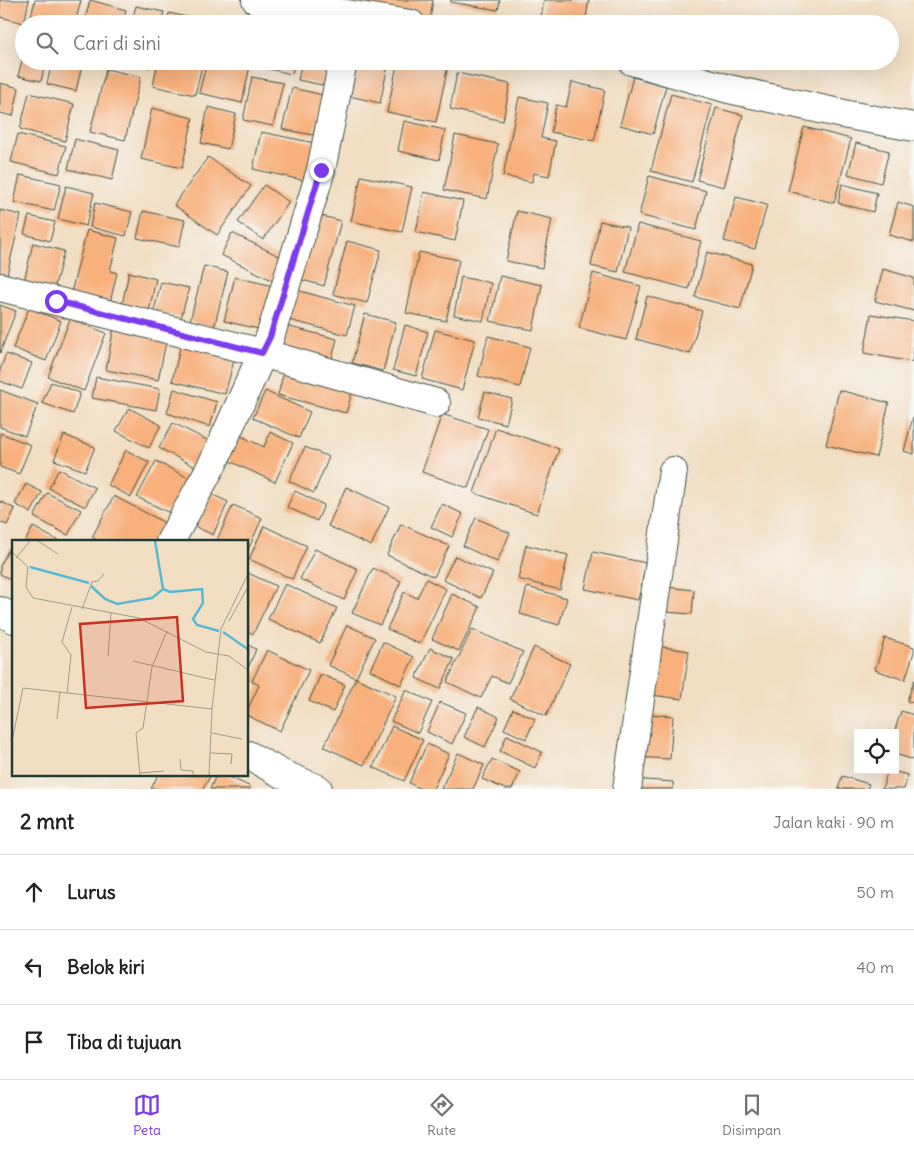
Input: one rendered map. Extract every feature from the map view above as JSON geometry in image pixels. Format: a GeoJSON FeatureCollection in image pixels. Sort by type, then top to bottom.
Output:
{"type":"FeatureCollection","features":[{"type":"Feature","properties":{"kind":"street"},"geometry":{"type":"LineString","coordinates":[[256,0],[352,13]]}},
{"type":"Feature","properties":{"kind":"street"},"geometry":{"type":"LineString","coordinates":[[171,540],[214,461],[270,337],[321,170],[341,70]]}},
{"type":"Feature","properties":{"kind":"street"},"geometry":{"type":"LineString","coordinates":[[664,70],[729,88],[848,115],[914,127]]}},
{"type":"Feature","properties":{"kind":"street"},"geometry":{"type":"LineString","coordinates":[[0,287],[262,353],[436,403]]}},
{"type":"Feature","properties":{"kind":"street"},"geometry":{"type":"LineString","coordinates":[[627,789],[673,471]]}},
{"type":"Feature","properties":{"kind":"street"},"geometry":{"type":"LineString","coordinates":[[0,611],[12,618]]}},
{"type":"Feature","properties":{"kind":"street"},"geometry":{"type":"LineString","coordinates":[[249,756],[282,774],[318,789]]}},
{"type":"Feature","properties":{"kind":"building"},"geometry":{"type":"Polygon","coordinates":[[[0,0],[29,0],[26,15],[15,15],[15,21],[0,17],[0,0]]]}},
{"type":"Feature","properties":{"kind":"building"},"geometry":{"type":"Polygon","coordinates":[[[35,0],[81,0],[77,15],[31,15],[35,0]]]}},
{"type":"Feature","properties":{"kind":"building"},"geometry":{"type":"Polygon","coordinates":[[[90,0],[126,10],[125,15],[86,15],[90,0]]]}},
{"type":"Feature","properties":{"kind":"building"},"geometry":{"type":"Polygon","coordinates":[[[369,0],[433,0],[431,15],[391,15],[367,12],[369,0]]]}},
{"type":"Feature","properties":{"kind":"building"},"geometry":{"type":"Polygon","coordinates":[[[451,0],[500,0],[498,10],[450,2],[451,0]]]}},
{"type":"Feature","properties":{"kind":"building"},"geometry":{"type":"Polygon","coordinates":[[[544,0],[589,0],[586,15],[541,15],[544,0]]]}},
{"type":"Feature","properties":{"kind":"building"},"geometry":{"type":"Polygon","coordinates":[[[136,6],[164,12],[163,15],[134,15],[136,6]]]}},
{"type":"Feature","properties":{"kind":"building"},"geometry":{"type":"Polygon","coordinates":[[[20,70],[44,70],[41,81],[18,76],[20,70]]]}},
{"type":"Feature","properties":{"kind":"building"},"geometry":{"type":"Polygon","coordinates":[[[50,70],[81,70],[76,91],[47,84],[50,70]]]}},
{"type":"Feature","properties":{"kind":"building"},"geometry":{"type":"Polygon","coordinates":[[[106,70],[141,77],[125,140],[90,132],[106,70]]]}},
{"type":"Feature","properties":{"kind":"building"},"geometry":{"type":"Polygon","coordinates":[[[156,70],[201,70],[195,95],[153,86],[156,70]]]}},
{"type":"Feature","properties":{"kind":"building"},"geometry":{"type":"Polygon","coordinates":[[[205,70],[249,70],[242,103],[199,93],[205,70]]]}},
{"type":"Feature","properties":{"kind":"building"},"geometry":{"type":"Polygon","coordinates":[[[274,70],[293,70],[292,74],[274,70]]]}},
{"type":"Feature","properties":{"kind":"building"},"geometry":{"type":"Polygon","coordinates":[[[300,70],[330,70],[327,86],[298,80],[300,70]]]}},
{"type":"Feature","properties":{"kind":"building"},"geometry":{"type":"Polygon","coordinates":[[[355,70],[387,70],[380,103],[349,96],[355,70]]]}},
{"type":"Feature","properties":{"kind":"building"},"geometry":{"type":"Polygon","coordinates":[[[396,70],[447,70],[436,122],[387,112],[396,70]]]}},
{"type":"Feature","properties":{"kind":"building"},"geometry":{"type":"Polygon","coordinates":[[[457,73],[510,84],[503,121],[450,109],[457,73]]]}},
{"type":"Feature","properties":{"kind":"building"},"geometry":{"type":"Polygon","coordinates":[[[252,77],[283,83],[273,126],[243,120],[252,77]]]}},
{"type":"Feature","properties":{"kind":"building"},"geometry":{"type":"Polygon","coordinates":[[[633,77],[666,86],[653,134],[620,125],[633,77]]]}},
{"type":"Feature","properties":{"kind":"building"},"geometry":{"type":"Polygon","coordinates":[[[572,82],[605,90],[594,141],[551,132],[556,105],[566,107],[572,82]]]}},
{"type":"Feature","properties":{"kind":"building"},"geometry":{"type":"Polygon","coordinates":[[[0,83],[19,88],[13,116],[0,113],[0,83]]]}},
{"type":"Feature","properties":{"kind":"building"},"geometry":{"type":"Polygon","coordinates":[[[292,88],[323,95],[313,135],[282,129],[292,88]]]}},
{"type":"Feature","properties":{"kind":"building"},"geometry":{"type":"Polygon","coordinates":[[[29,93],[74,104],[65,141],[20,129],[29,93]]]}},
{"type":"Feature","properties":{"kind":"building"},"geometry":{"type":"Polygon","coordinates":[[[671,94],[712,105],[692,182],[651,171],[671,94]]]}},
{"type":"Feature","properties":{"kind":"building"},"geometry":{"type":"Polygon","coordinates":[[[519,97],[548,103],[541,138],[556,141],[549,176],[534,173],[532,182],[503,176],[519,97]]]}},
{"type":"Feature","properties":{"kind":"building"},"geometry":{"type":"Polygon","coordinates":[[[208,107],[236,114],[228,149],[201,143],[208,107]]]}},
{"type":"Feature","properties":{"kind":"building"},"geometry":{"type":"Polygon","coordinates":[[[152,108],[193,118],[182,168],[141,159],[152,108]]]}},
{"type":"Feature","properties":{"kind":"building"},"geometry":{"type":"Polygon","coordinates":[[[716,108],[743,115],[724,187],[697,180],[716,108]]]}},
{"type":"Feature","properties":{"kind":"building"},"geometry":{"type":"Polygon","coordinates":[[[404,121],[445,130],[439,160],[398,151],[404,121]]]}},
{"type":"Feature","properties":{"kind":"building"},"geometry":{"type":"Polygon","coordinates":[[[804,127],[851,139],[834,203],[788,191],[804,127]]]}},
{"type":"Feature","properties":{"kind":"building"},"geometry":{"type":"Polygon","coordinates":[[[261,132],[315,143],[306,181],[253,169],[261,132]]]}},
{"type":"Feature","properties":{"kind":"building"},"geometry":{"type":"Polygon","coordinates":[[[18,134],[66,146],[59,174],[11,162],[18,134]]]}},
{"type":"Feature","properties":{"kind":"building"},"geometry":{"type":"Polygon","coordinates":[[[455,135],[498,144],[487,199],[444,190],[455,135]]]}},
{"type":"Feature","properties":{"kind":"building"},"geometry":{"type":"Polygon","coordinates":[[[75,139],[119,150],[112,180],[68,169],[75,139]]]}},
{"type":"Feature","properties":{"kind":"building"},"geometry":{"type":"Polygon","coordinates":[[[856,143],[889,151],[881,183],[848,174],[856,143]]]}},
{"type":"Feature","properties":{"kind":"building"},"geometry":{"type":"Polygon","coordinates":[[[208,157],[251,186],[217,235],[174,205],[208,157]]]}},
{"type":"Feature","properties":{"kind":"building"},"geometry":{"type":"Polygon","coordinates":[[[20,175],[61,184],[54,211],[14,202],[20,175]]]}},
{"type":"Feature","properties":{"kind":"building"},"geometry":{"type":"Polygon","coordinates":[[[361,176],[412,187],[402,232],[351,221],[361,176]]]}},
{"type":"Feature","properties":{"kind":"building"},"geometry":{"type":"Polygon","coordinates":[[[649,176],[706,191],[696,230],[639,215],[649,176]]]}},
{"type":"Feature","properties":{"kind":"building"},"geometry":{"type":"Polygon","coordinates":[[[842,184],[877,193],[873,212],[838,203],[842,184]]]}},
{"type":"Feature","properties":{"kind":"building"},"geometry":{"type":"Polygon","coordinates":[[[264,185],[289,202],[263,240],[238,222],[264,185]]]}},
{"type":"Feature","properties":{"kind":"building"},"geometry":{"type":"Polygon","coordinates":[[[66,186],[94,193],[86,226],[58,219],[66,186]]]}},
{"type":"Feature","properties":{"kind":"building"},"geometry":{"type":"Polygon","coordinates":[[[424,192],[463,201],[455,241],[416,232],[424,192]]]}},
{"type":"Feature","properties":{"kind":"building"},"geometry":{"type":"Polygon","coordinates":[[[736,197],[767,205],[755,249],[724,241],[736,197]]]}},
{"type":"Feature","properties":{"kind":"building"},"geometry":{"type":"Polygon","coordinates":[[[898,202],[914,207],[914,242],[889,235],[898,202]]]}},
{"type":"Feature","properties":{"kind":"building"},"geometry":{"type":"Polygon","coordinates":[[[95,203],[132,212],[126,236],[90,227],[95,203]]]}},
{"type":"Feature","properties":{"kind":"building"},"geometry":{"type":"Polygon","coordinates":[[[0,210],[21,215],[6,279],[0,277],[0,210]]]}},
{"type":"Feature","properties":{"kind":"building"},"geometry":{"type":"Polygon","coordinates":[[[143,211],[185,220],[179,247],[137,238],[143,211]]]}},
{"type":"Feature","properties":{"kind":"building"},"geometry":{"type":"Polygon","coordinates":[[[517,211],[552,219],[542,268],[506,261],[517,211]]]}},
{"type":"Feature","properties":{"kind":"building"},"geometry":{"type":"Polygon","coordinates":[[[311,213],[341,221],[324,286],[295,278],[311,213]]]}},
{"type":"Feature","properties":{"kind":"building"},"geometry":{"type":"Polygon","coordinates":[[[29,216],[55,222],[50,241],[24,234],[29,216]]]}},
{"type":"Feature","properties":{"kind":"building"},"geometry":{"type":"Polygon","coordinates":[[[600,221],[628,227],[618,272],[591,266],[600,221]]]}},
{"type":"Feature","properties":{"kind":"building"},"geometry":{"type":"Polygon","coordinates":[[[638,224],[701,241],[689,289],[625,272],[638,224]]]}},
{"type":"Feature","properties":{"kind":"building"},"geometry":{"type":"Polygon","coordinates":[[[87,230],[118,238],[110,271],[117,273],[109,307],[70,297],[87,230]]]}},
{"type":"Feature","properties":{"kind":"building"},"geometry":{"type":"Polygon","coordinates":[[[232,233],[285,259],[274,281],[221,255],[232,233]]]}},
{"type":"Feature","properties":{"kind":"building"},"geometry":{"type":"Polygon","coordinates":[[[347,241],[381,250],[367,303],[333,294],[347,241]]]}},
{"type":"Feature","properties":{"kind":"building"},"geometry":{"type":"Polygon","coordinates":[[[33,243],[64,251],[53,293],[23,286],[33,243]]]}},
{"type":"Feature","properties":{"kind":"building"},"geometry":{"type":"Polygon","coordinates":[[[419,252],[459,260],[446,321],[406,313],[419,252]]]}},
{"type":"Feature","properties":{"kind":"building"},"geometry":{"type":"Polygon","coordinates":[[[707,252],[752,264],[740,309],[695,297],[707,252]]]}},
{"type":"Feature","properties":{"kind":"building"},"geometry":{"type":"Polygon","coordinates":[[[204,266],[228,272],[214,328],[190,321],[204,266]]]}},
{"type":"Feature","properties":{"kind":"building"},"geometry":{"type":"Polygon","coordinates":[[[883,269],[914,278],[914,311],[875,301],[883,269]]]}},
{"type":"Feature","properties":{"kind":"building"},"geometry":{"type":"Polygon","coordinates":[[[129,272],[156,279],[149,311],[122,305],[129,272]]]}},
{"type":"Feature","properties":{"kind":"building"},"geometry":{"type":"Polygon","coordinates":[[[593,273],[641,286],[626,340],[579,328],[593,273]]]}},
{"type":"Feature","properties":{"kind":"building"},"geometry":{"type":"Polygon","coordinates":[[[500,276],[542,285],[533,330],[490,321],[500,276]]]}},
{"type":"Feature","properties":{"kind":"building"},"geometry":{"type":"Polygon","coordinates":[[[235,277],[273,286],[263,330],[224,321],[235,277]]]}},
{"type":"Feature","properties":{"kind":"building"},"geometry":{"type":"Polygon","coordinates":[[[461,277],[491,283],[483,321],[454,315],[461,277]]]}},
{"type":"Feature","properties":{"kind":"building"},"geometry":{"type":"Polygon","coordinates":[[[161,282],[189,288],[181,318],[154,311],[161,282]]]}},
{"type":"Feature","properties":{"kind":"building"},"geometry":{"type":"Polygon","coordinates":[[[296,290],[355,306],[347,335],[289,320],[296,290]]]}},
{"type":"Feature","properties":{"kind":"building"},"geometry":{"type":"Polygon","coordinates":[[[647,296],[702,311],[690,354],[636,339],[647,296]]]}},
{"type":"Feature","properties":{"kind":"building"},"geometry":{"type":"Polygon","coordinates":[[[0,305],[16,311],[0,353],[0,305]]]}},
{"type":"Feature","properties":{"kind":"building"},"geometry":{"type":"Polygon","coordinates":[[[29,308],[61,321],[46,361],[13,348],[29,308]]]}},
{"type":"Feature","properties":{"kind":"building"},"geometry":{"type":"Polygon","coordinates":[[[365,314],[396,322],[383,371],[352,363],[365,314]]]}},
{"type":"Feature","properties":{"kind":"building"},"geometry":{"type":"Polygon","coordinates":[[[871,314],[914,321],[912,362],[864,353],[871,314]]]}},
{"type":"Feature","properties":{"kind":"building"},"geometry":{"type":"Polygon","coordinates":[[[70,319],[106,333],[84,391],[48,377],[70,319]]]}},
{"type":"Feature","properties":{"kind":"building"},"geometry":{"type":"Polygon","coordinates":[[[405,325],[428,332],[416,376],[393,370],[405,325]]]}},
{"type":"Feature","properties":{"kind":"building"},"geometry":{"type":"Polygon","coordinates":[[[286,326],[337,339],[330,366],[279,354],[286,326]]]}},
{"type":"Feature","properties":{"kind":"building"},"geometry":{"type":"Polygon","coordinates":[[[114,327],[167,338],[158,380],[106,370],[114,327]]]}},
{"type":"Feature","properties":{"kind":"building"},"geometry":{"type":"Polygon","coordinates":[[[435,330],[475,340],[462,390],[422,379],[435,330]]]}},
{"type":"Feature","properties":{"kind":"building"},"geometry":{"type":"Polygon","coordinates":[[[488,336],[530,347],[520,387],[478,376],[488,336]]]}},
{"type":"Feature","properties":{"kind":"building"},"geometry":{"type":"Polygon","coordinates":[[[182,340],[236,353],[225,394],[172,381],[182,340]]]}},
{"type":"Feature","properties":{"kind":"building"},"geometry":{"type":"Polygon","coordinates":[[[6,354],[32,363],[22,389],[0,381],[0,370],[6,354]]]}},
{"type":"Feature","properties":{"kind":"building"},"geometry":{"type":"Polygon","coordinates":[[[285,367],[354,385],[346,413],[278,395],[285,367]]]}},
{"type":"Feature","properties":{"kind":"building"},"geometry":{"type":"Polygon","coordinates":[[[96,377],[160,389],[156,410],[92,398],[96,377]]]}},
{"type":"Feature","properties":{"kind":"building"},"geometry":{"type":"Polygon","coordinates":[[[51,382],[80,393],[73,414],[42,403],[51,382]]]}},
{"type":"Feature","properties":{"kind":"building"},"geometry":{"type":"Polygon","coordinates":[[[174,389],[217,402],[210,427],[167,413],[174,389]]]}},
{"type":"Feature","properties":{"kind":"building"},"geometry":{"type":"Polygon","coordinates":[[[0,390],[38,404],[25,436],[0,427],[0,390]]]}},
{"type":"Feature","properties":{"kind":"building"},"geometry":{"type":"Polygon","coordinates":[[[839,390],[889,403],[876,457],[826,445],[839,390]]]}},
{"type":"Feature","properties":{"kind":"building"},"geometry":{"type":"Polygon","coordinates":[[[265,391],[310,412],[299,438],[253,418],[265,391]]]}},
{"type":"Feature","properties":{"kind":"building"},"geometry":{"type":"Polygon","coordinates":[[[485,392],[512,399],[506,424],[478,417],[485,392]]]}},
{"type":"Feature","properties":{"kind":"building"},"geometry":{"type":"Polygon","coordinates":[[[129,408],[161,425],[149,448],[116,431],[129,408]]]}},
{"type":"Feature","properties":{"kind":"building"},"geometry":{"type":"Polygon","coordinates":[[[442,414],[488,429],[468,488],[422,472],[442,414]]]}},
{"type":"Feature","properties":{"kind":"building"},"geometry":{"type":"Polygon","coordinates":[[[914,417],[914,454],[904,451],[914,417]]]}},
{"type":"Feature","properties":{"kind":"building"},"geometry":{"type":"Polygon","coordinates":[[[173,423],[211,442],[197,468],[159,448],[173,423]]]}},
{"type":"Feature","properties":{"kind":"building"},"geometry":{"type":"Polygon","coordinates":[[[496,428],[559,449],[537,514],[474,493],[496,428]]]}},
{"type":"Feature","properties":{"kind":"building"},"geometry":{"type":"Polygon","coordinates":[[[270,432],[293,443],[275,482],[225,459],[237,434],[264,447],[270,432]]]}},
{"type":"Feature","properties":{"kind":"building"},"geometry":{"type":"Polygon","coordinates":[[[0,433],[31,445],[19,474],[0,467],[0,433]]]}},
{"type":"Feature","properties":{"kind":"building"},"geometry":{"type":"Polygon","coordinates":[[[64,435],[95,447],[85,471],[54,460],[64,435]]]}},
{"type":"Feature","properties":{"kind":"building"},"geometry":{"type":"Polygon","coordinates":[[[305,447],[329,457],[314,493],[289,481],[305,447]]]}},
{"type":"Feature","properties":{"kind":"building"},"geometry":{"type":"Polygon","coordinates":[[[126,450],[149,462],[131,497],[108,485],[126,450]]]}},
{"type":"Feature","properties":{"kind":"building"},"geometry":{"type":"Polygon","coordinates":[[[156,461],[190,479],[172,514],[137,497],[156,461]]]}},
{"type":"Feature","properties":{"kind":"building"},"geometry":{"type":"Polygon","coordinates":[[[59,469],[95,488],[85,507],[49,488],[59,469]]]}},
{"type":"Feature","properties":{"kind":"building"},"geometry":{"type":"Polygon","coordinates":[[[26,484],[42,492],[31,513],[15,504],[26,484]]]}},
{"type":"Feature","properties":{"kind":"building"},"geometry":{"type":"Polygon","coordinates":[[[346,487],[389,507],[371,546],[328,526],[346,487]]]}},
{"type":"Feature","properties":{"kind":"building"},"geometry":{"type":"Polygon","coordinates":[[[295,491],[324,505],[317,521],[287,507],[295,491]]]}},
{"type":"Feature","properties":{"kind":"building"},"geometry":{"type":"Polygon","coordinates":[[[207,492],[228,502],[213,535],[192,525],[207,492]]]}},
{"type":"Feature","properties":{"kind":"building"},"geometry":{"type":"Polygon","coordinates":[[[47,493],[81,510],[68,535],[34,517],[47,493]]]}},
{"type":"Feature","properties":{"kind":"building"},"geometry":{"type":"Polygon","coordinates":[[[114,496],[165,523],[156,540],[97,540],[92,537],[114,496]]]}},
{"type":"Feature","properties":{"kind":"building"},"geometry":{"type":"Polygon","coordinates":[[[0,501],[15,509],[7,525],[0,522],[0,501]]]}},
{"type":"Feature","properties":{"kind":"building"},"geometry":{"type":"Polygon","coordinates":[[[442,504],[463,514],[452,537],[431,527],[442,504]]]}},
{"type":"Feature","properties":{"kind":"building"},"geometry":{"type":"Polygon","coordinates":[[[233,505],[262,518],[249,548],[249,540],[217,540],[233,505]]]}},
{"type":"Feature","properties":{"kind":"building"},"geometry":{"type":"Polygon","coordinates":[[[476,518],[510,533],[497,562],[463,546],[476,518]]]}},
{"type":"Feature","properties":{"kind":"building"},"geometry":{"type":"Polygon","coordinates":[[[401,524],[449,546],[434,577],[387,555],[401,524]]]}},
{"type":"Feature","properties":{"kind":"building"},"geometry":{"type":"Polygon","coordinates":[[[264,526],[307,546],[292,579],[249,559],[264,526]]]}},
{"type":"Feature","properties":{"kind":"building"},"geometry":{"type":"Polygon","coordinates":[[[33,527],[57,540],[26,540],[33,527]]]}},
{"type":"Feature","properties":{"kind":"building"},"geometry":{"type":"Polygon","coordinates":[[[526,545],[568,555],[560,590],[518,579],[526,545]]]}},
{"type":"Feature","properties":{"kind":"building"},"geometry":{"type":"Polygon","coordinates":[[[10,547],[12,548],[12,580],[0,574],[0,566],[10,547]]]}},
{"type":"Feature","properties":{"kind":"building"},"geometry":{"type":"Polygon","coordinates":[[[315,549],[358,569],[344,600],[300,579],[315,549]]]}},
{"type":"Feature","properties":{"kind":"building"},"geometry":{"type":"Polygon","coordinates":[[[593,552],[646,563],[638,600],[585,589],[593,552]]]}},
{"type":"Feature","properties":{"kind":"building"},"geometry":{"type":"Polygon","coordinates":[[[455,556],[493,573],[481,598],[443,580],[455,556]]]}},
{"type":"Feature","properties":{"kind":"building"},"geometry":{"type":"Polygon","coordinates":[[[373,568],[401,581],[380,625],[352,613],[373,568]]]}},
{"type":"Feature","properties":{"kind":"building"},"geometry":{"type":"Polygon","coordinates":[[[249,573],[276,586],[253,634],[249,632],[249,573]]]}},
{"type":"Feature","properties":{"kind":"building"},"geometry":{"type":"Polygon","coordinates":[[[426,579],[446,589],[420,644],[387,629],[404,592],[417,598],[426,579]]]}},
{"type":"Feature","properties":{"kind":"building"},"geometry":{"type":"Polygon","coordinates":[[[285,584],[337,608],[320,643],[268,619],[285,584]]]}},
{"type":"Feature","properties":{"kind":"building"},"geometry":{"type":"Polygon","coordinates":[[[527,587],[567,598],[559,625],[520,614],[527,587]]]}},
{"type":"Feature","properties":{"kind":"building"},"geometry":{"type":"Polygon","coordinates":[[[666,587],[694,590],[692,614],[664,612],[666,587]]]}},
{"type":"Feature","properties":{"kind":"building"},"geometry":{"type":"Polygon","coordinates":[[[452,594],[480,607],[459,651],[432,639],[452,594]]]}},
{"type":"Feature","properties":{"kind":"building"},"geometry":{"type":"Polygon","coordinates":[[[347,625],[375,638],[356,678],[328,665],[347,625]]]}},
{"type":"Feature","properties":{"kind":"building"},"geometry":{"type":"Polygon","coordinates":[[[472,629],[523,652],[508,683],[492,676],[481,698],[447,682],[472,629]]]}},
{"type":"Feature","properties":{"kind":"building"},"geometry":{"type":"Polygon","coordinates":[[[885,638],[914,647],[905,680],[875,670],[885,638]]]}},
{"type":"Feature","properties":{"kind":"building"},"geometry":{"type":"Polygon","coordinates":[[[383,642],[414,657],[401,685],[370,670],[383,642]]]}},
{"type":"Feature","properties":{"kind":"building"},"geometry":{"type":"Polygon","coordinates":[[[651,645],[689,651],[682,699],[644,694],[651,645]]]}},
{"type":"Feature","properties":{"kind":"building"},"geometry":{"type":"Polygon","coordinates":[[[249,646],[256,649],[249,666],[249,646]]]}},
{"type":"Feature","properties":{"kind":"building"},"geometry":{"type":"Polygon","coordinates":[[[534,647],[570,664],[546,716],[510,699],[534,647]]]}},
{"type":"Feature","properties":{"kind":"building"},"geometry":{"type":"Polygon","coordinates":[[[430,648],[454,659],[440,689],[416,678],[430,648]]]}},
{"type":"Feature","properties":{"kind":"building"},"geometry":{"type":"Polygon","coordinates":[[[267,650],[309,670],[280,731],[249,716],[249,707],[259,685],[252,681],[267,650]]]}},
{"type":"Feature","properties":{"kind":"building"},"geometry":{"type":"Polygon","coordinates":[[[321,674],[345,685],[333,712],[309,701],[321,674]]]}},
{"type":"Feature","properties":{"kind":"building"},"geometry":{"type":"Polygon","coordinates":[[[356,678],[396,696],[364,765],[324,747],[356,678]]]}},
{"type":"Feature","properties":{"kind":"building"},"geometry":{"type":"Polygon","coordinates":[[[914,680],[914,703],[907,701],[914,680]]]}},
{"type":"Feature","properties":{"kind":"building"},"geometry":{"type":"Polygon","coordinates":[[[406,690],[432,702],[418,733],[391,721],[406,690]]]}},
{"type":"Feature","properties":{"kind":"building"},"geometry":{"type":"Polygon","coordinates":[[[440,702],[466,713],[452,744],[427,732],[440,702]]]}},
{"type":"Feature","properties":{"kind":"building"},"geometry":{"type":"Polygon","coordinates":[[[478,707],[499,717],[485,747],[464,737],[478,707]]]}},
{"type":"Feature","properties":{"kind":"building"},"geometry":{"type":"Polygon","coordinates":[[[513,709],[535,719],[526,739],[504,729],[513,709]]]}},
{"type":"Feature","properties":{"kind":"building"},"geometry":{"type":"Polygon","coordinates":[[[901,711],[914,715],[914,760],[899,755],[899,729],[895,729],[901,711]]]}},
{"type":"Feature","properties":{"kind":"building"},"geometry":{"type":"Polygon","coordinates":[[[638,713],[673,716],[670,759],[635,757],[638,713]]]}},
{"type":"Feature","properties":{"kind":"building"},"geometry":{"type":"Polygon","coordinates":[[[392,726],[423,740],[404,781],[373,767],[392,726]]]}},
{"type":"Feature","properties":{"kind":"building"},"geometry":{"type":"Polygon","coordinates":[[[507,735],[542,752],[535,768],[500,751],[507,735]]]}},
{"type":"Feature","properties":{"kind":"building"},"geometry":{"type":"Polygon","coordinates":[[[427,744],[449,754],[433,789],[421,789],[409,783],[427,744]]]}},
{"type":"Feature","properties":{"kind":"building"},"geometry":{"type":"Polygon","coordinates":[[[458,753],[484,765],[473,789],[441,789],[458,753]]]}},
{"type":"Feature","properties":{"kind":"building"},"geometry":{"type":"Polygon","coordinates":[[[492,759],[520,772],[512,789],[505,789],[482,779],[492,759]]]}},
{"type":"Feature","properties":{"kind":"building"},"geometry":{"type":"Polygon","coordinates":[[[899,773],[908,775],[904,789],[882,789],[887,774],[899,773]]]}},
{"type":"Feature","properties":{"kind":"building"},"geometry":{"type":"Polygon","coordinates":[[[158,776],[210,776],[203,789],[151,789],[158,776]]]}},
{"type":"Feature","properties":{"kind":"building"},"geometry":{"type":"Polygon","coordinates":[[[216,776],[227,776],[251,787],[250,789],[210,789],[216,776]]]}},
{"type":"Feature","properties":{"kind":"building"},"geometry":{"type":"Polygon","coordinates":[[[842,776],[869,784],[867,789],[838,789],[842,776]]]}},
{"type":"Feature","properties":{"kind":"building"},"geometry":{"type":"Polygon","coordinates":[[[633,779],[673,782],[673,789],[633,789],[633,779]]]}},
{"type":"Feature","properties":{"kind":"route"},"geometry":{"type":"LineString","coordinates":[[56,301],[262,353],[270,337],[321,170]]}}]}
